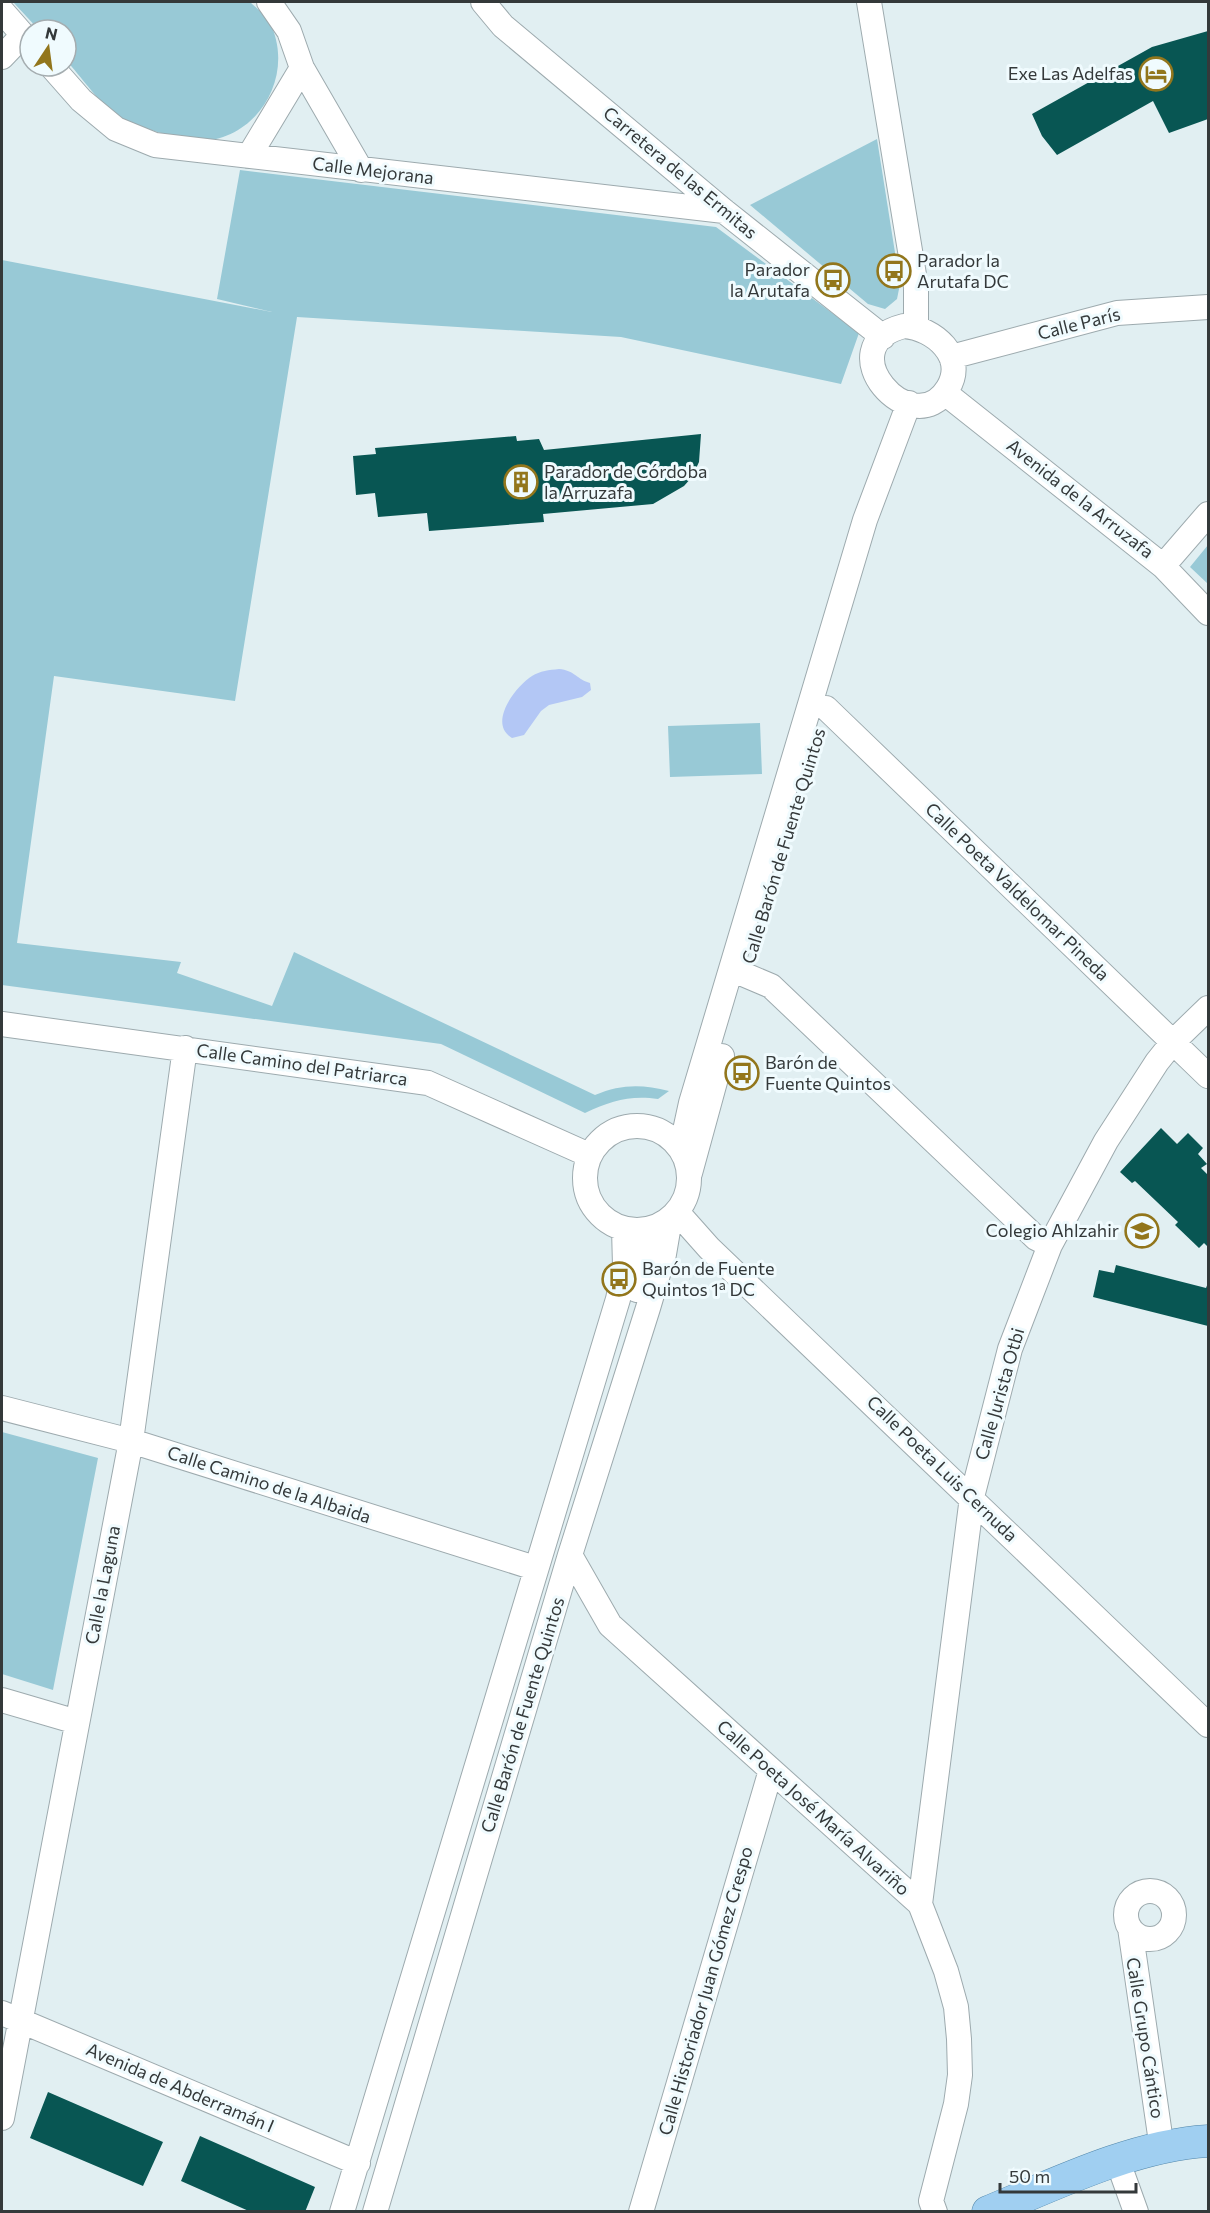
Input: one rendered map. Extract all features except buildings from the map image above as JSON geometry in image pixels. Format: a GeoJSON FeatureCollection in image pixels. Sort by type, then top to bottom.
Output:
{"type":"FeatureCollection","features":[{"type":"Feature","properties":{"kind":"main road"},"geometry":{"type":"LineString","coordinates":[[988,2211],[1118,2162],[1162,2149],[1209,2142]]}},
{"type":"Feature","properties":{"kind":"street"},"geometry":{"type":"LineString","coordinates":[[269,2],[289,31],[302,68],[361,170]]}},
{"type":"Feature","properties":{"kind":"street","name":"Carretera de las Ermitas"},"geometry":{"type":"LineString","coordinates":[[483,2],[503,26],[724,211],[883,336]]}},
{"type":"Feature","properties":{"kind":"street"},"geometry":{"type":"LineString","coordinates":[[869,2],[916,287],[916,327]]}},
{"type":"Feature","properties":{"kind":"street"},"geometry":{"type":"LineString","coordinates":[[2,11],[18,30]]}},
{"type":"Feature","properties":{"kind":"street"},"geometry":{"type":"LineString","coordinates":[[2,57],[18,45]]}},
{"type":"Feature","properties":{"kind":"street"},"geometry":{"type":"LineString","coordinates":[[249,156],[302,68]]}},
{"type":"Feature","properties":{"kind":"street","name":"Calle Mejorana"},"geometry":{"type":"LineString","coordinates":[[62,78],[81,100],[116,129],[155,145],[724,211]]}},
{"type":"Feature","properties":{"kind":"street","name":"Calle París"},"geometry":{"type":"LineString","coordinates":[[951,357],[1117,313],[1209,307]]}},
{"type":"Feature","properties":{"kind":"street"},"geometry":{"type":"LineString","coordinates":[[916,327],[930,332],[941,342],[951,357],[954,370],[945,393],[930,404],[909,403],[889,393],[875,376],[873,355],[883,336],[893,329],[916,327]]}},
{"type":"Feature","properties":{"kind":"street","name":"Avenida de la Arruzafa"},"geometry":{"type":"LineString","coordinates":[[945,393],[1163,566],[1209,613]]}},
{"type":"Feature","properties":{"kind":"street","name":"Calle Barón de Fuente Quintos"},"geometry":{"type":"LineString","coordinates":[[681,1149],[691,1103],[865,520],[909,403]]}},
{"type":"Feature","properties":{"kind":"street"},"geometry":{"type":"LineString","coordinates":[[1163,566],[1209,514]]}},
{"type":"Feature","properties":{"kind":"street","name":"Calle Barón de Fuente Quintos"},"geometry":{"type":"LineString","coordinates":[[690,1173],[745,975],[875,542],[865,520]]}},
{"type":"Feature","properties":{"kind":"street","name":"Calle Poeta Valdelomar Pineda"},"geometry":{"type":"LineString","coordinates":[[826,708],[1209,1076]]}},
{"type":"Feature","properties":{"kind":"street"},"geometry":{"type":"LineString","coordinates":[[745,975],[771,986],[1036,1238],[1050,1245]]}},
{"type":"Feature","properties":{"kind":"street","name":"Calle Jurista Otbi"},"geometry":{"type":"LineString","coordinates":[[920,1904],[972,1497],[1007,1359],[1050,1245],[1106,1141],[1173,1042],[1209,1008]]}},
{"type":"Feature","properties":{"kind":"street","name":"Calle Camino del Patriarca"},"geometry":{"type":"LineString","coordinates":[[2,1024],[428,1083],[589,1155]]}},
{"type":"Feature","properties":{"kind":"street","name":"Calle la Laguna"},"geometry":{"type":"LineString","coordinates":[[2,2118],[11,2017],[77,1722],[131,1441],[185,1048]]}},
{"type":"Feature","properties":{"kind":"street"},"geometry":{"type":"LineString","coordinates":[[656,1128],[691,1103]]}},
{"type":"Feature","properties":{"kind":"street"},"geometry":{"type":"LineString","coordinates":[[639,1125],[656,1128],[670,1136],[681,1149],[690,1173],[689,1187],[666,1220],[624,1228],[608,1222],[596,1210],[587,1196],[584,1179],[589,1155],[606,1135],[622,1127],[639,1125]]}},
{"type":"Feature","properties":{"kind":"street","name":"Calle Barón de Fuente Quintos"},"geometry":{"type":"LineString","coordinates":[[375,2211],[570,1555],[664,1254],[666,1220]]}},
{"type":"Feature","properties":{"kind":"street","name":"Calle Barón de Fuente Quintos"},"geometry":{"type":"LineString","coordinates":[[361,2211],[645,1263],[666,1220]]}},
{"type":"Feature","properties":{"kind":"street","name":"Calle Poeta Luis Cernuda"},"geometry":{"type":"LineString","coordinates":[[666,1220],[709,1248],[1209,1725]]}},
{"type":"Feature","properties":{"kind":"street","name":"Calle Barón de Fuente Quintos"},"geometry":{"type":"LineString","coordinates":[[342,2211],[618,1299],[625,1266],[624,1228]]}},
{"type":"Feature","properties":{"kind":"street"},"geometry":{"type":"LineString","coordinates":[[664,1254],[694,1245],[709,1248]]}},
{"type":"Feature","properties":{"kind":"street","name":"Calle Camino de la Albaida"},"geometry":{"type":"LineString","coordinates":[[2,1407],[131,1441],[535,1568]]}},
{"type":"Feature","properties":{"kind":"street","name":"Calle Poeta José María Alvariño"},"geometry":{"type":"LineString","coordinates":[[570,1555],[610,1625],[920,1904],[946,1971],[956,2007],[959,2039],[960,2075],[956,2104],[931,2201],[935,2211]]}},
{"type":"Feature","properties":{"kind":"street"},"geometry":{"type":"LineString","coordinates":[[2,1700],[77,1722]]}},
{"type":"Feature","properties":{"kind":"street","name":"Calle Historiador Juan Gómez Crespo"},"geometry":{"type":"LineString","coordinates":[[641,2211],[771,1770]]}},
{"type":"Feature","properties":{"kind":"street","name":"Calle Grupo Cántico"},"geometry":{"type":"LineString","coordinates":[[1130,1928],[1162,2149]]}},
{"type":"Feature","properties":{"kind":"street","name":"Avenida de Abderramán I"},"geometry":{"type":"LineString","coordinates":[[11,2017],[358,2163]]}},
{"type":"Feature","properties":{"kind":"street"},"geometry":{"type":"LineString","coordinates":[[1118,2162],[1136,2211]]}},
{"type":"Feature","properties":{"kind":"shaded area"},"geometry":{"type":"Polygon","coordinates":[[[13,2],[250,2],[269,21],[276,41],[278,62],[275,83],[266,101],[254,117],[238,130],[219,138],[197,141],[157,132],[118,117],[78,74],[78,18],[28,18],[13,2]]]}},
{"type":"Feature","properties":{"kind":"shaded area"},"geometry":{"type":"Polygon","coordinates":[[[877,139],[900,284],[897,299],[885,309],[868,304],[750,205],[877,139]]]}},
{"type":"Feature","properties":{"kind":"shaded area"},"geometry":{"type":"Polygon","coordinates":[[[240,170],[716,227],[859,333],[841,384],[621,337],[297,317],[235,701],[54,676],[17,943],[181,962],[177,973],[272,1006],[294,952],[595,1095],[632,1086],[669,1091],[658,1099],[621,1100],[585,1113],[441,1044],[2,985],[2,260],[272,312],[217,299],[240,170]]]}},
{"type":"Feature","properties":{"kind":"shaded area"},"geometry":{"type":"Polygon","coordinates":[[[1208,545],[1208,584],[1190,567],[1208,545]]]}},
{"type":"Feature","properties":{"kind":"shaded area"},"geometry":{"type":"Polygon","coordinates":[[[559,669],[568,671],[590,683],[591,690],[582,697],[549,705],[541,711],[524,735],[512,738],[505,731],[502,723],[503,714],[512,696],[532,676],[559,669]]]}},
{"type":"Feature","properties":{"kind":"shaded area"},"geometry":{"type":"Polygon","coordinates":[[[760,723],[762,774],[670,777],[668,726],[760,723]]]}},
{"type":"Feature","properties":{"kind":"shaded area"},"geometry":{"type":"Polygon","coordinates":[[[2,1432],[98,1458],[53,1690],[2,1674],[2,1432]]]}},
{"type":"Feature","properties":{"kind":"place","name":"Exe Las Adelfas"},"geometry":{"type":"Point","coordinates":[1156,74]}},
{"type":"Feature","properties":{"kind":"place","name":"Parador la Arutafa DC"},"geometry":{"type":"Point","coordinates":[894,271]}},
{"type":"Feature","properties":{"kind":"place","name":"Parador la Arutafa"},"geometry":{"type":"Point","coordinates":[833,280]}},
{"type":"Feature","properties":{"kind":"place","name":"Parador de Córdoba la Arruzafa"},"geometry":{"type":"Point","coordinates":[521,482]}},
{"type":"Feature","properties":{"kind":"place","name":"Barón de Fuente Quintos"},"geometry":{"type":"Point","coordinates":[742,1073]}},
{"type":"Feature","properties":{"kind":"place","name":"Colegio Ahlzahir"},"geometry":{"type":"Point","coordinates":[1142,1231]}},
{"type":"Feature","properties":{"kind":"place","name":"Barón de Fuente Quintos 1ª DC"},"geometry":{"type":"Point","coordinates":[619,1279]}}]}
